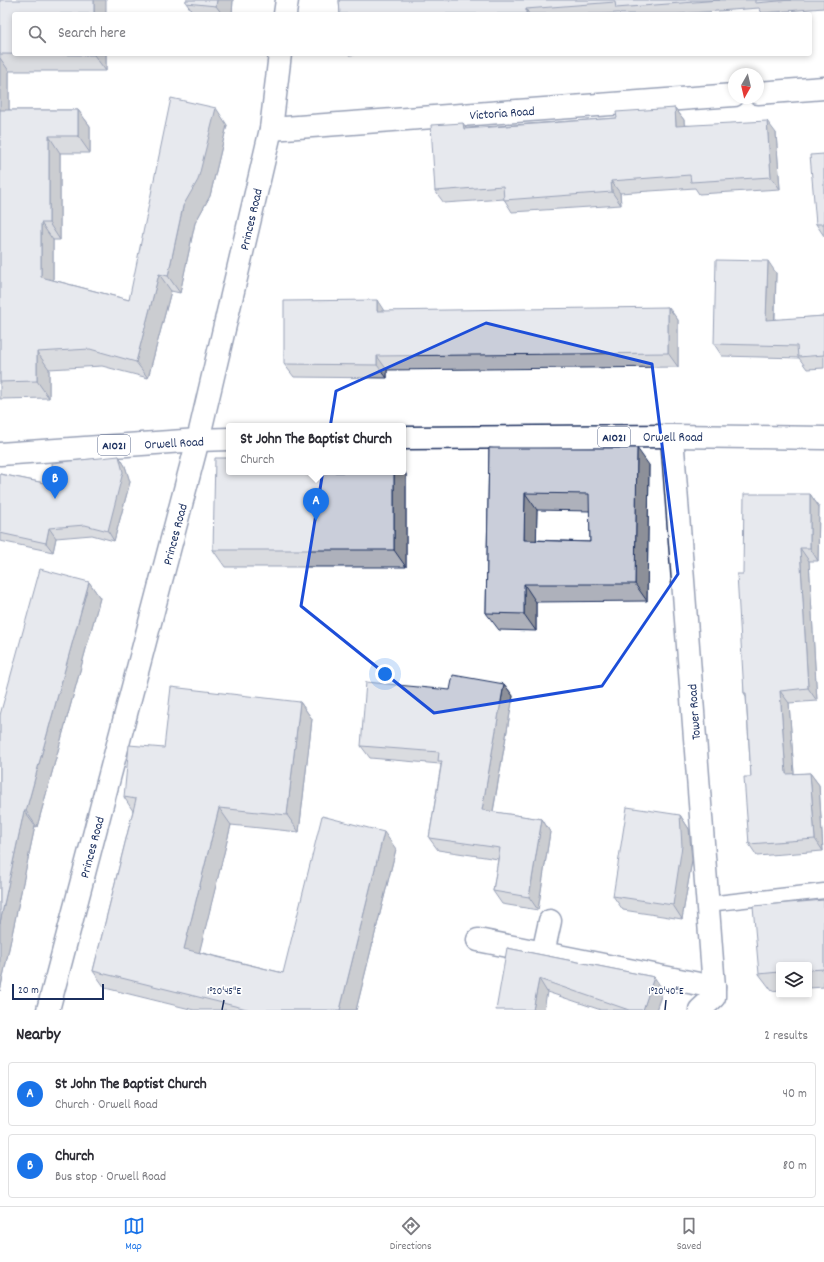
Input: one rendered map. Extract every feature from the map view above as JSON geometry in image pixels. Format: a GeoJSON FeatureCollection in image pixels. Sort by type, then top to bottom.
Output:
{"type":"FeatureCollection","features":[{"type":"Feature","properties":{"kind":"street"},"geometry":{"type":"LineString","coordinates":[[285,12],[287,0]]}},
{"type":"Feature","properties":{"kind":"street","name":"Princes Road"},"geometry":{"type":"LineString","coordinates":[[48,1010],[198,440],[271,129],[280,56]]}},
{"type":"Feature","properties":{"kind":"street"},"geometry":{"type":"LineString","coordinates":[[764,93],[824,88]]}},
{"type":"Feature","properties":{"kind":"street","name":"Victoria Road"},"geometry":{"type":"LineString","coordinates":[[271,129],[728,95]]}},
{"type":"Feature","properties":{"kind":"street","name":"Orwell Road"},"geometry":{"type":"LineString","coordinates":[[406,438],[672,436],[824,438]]}},
{"type":"Feature","properties":{"kind":"street","name":"Tower Road"},"geometry":{"type":"LineString","coordinates":[[672,436],[714,987],[714,998],[700,1010]]}},
{"type":"Feature","properties":{"kind":"street","name":"Orwell Road"},"geometry":{"type":"LineString","coordinates":[[0,454],[198,440],[226,440]]}},
{"type":"Feature","properties":{"kind":"street"},"geometry":{"type":"LineString","coordinates":[[543,953],[550,921]]}},
{"type":"Feature","properties":{"kind":"street"},"geometry":{"type":"LineString","coordinates":[[478,940],[714,987]]}},
{"type":"Feature","properties":{"kind":"lane"},"geometry":{"type":"LineString","coordinates":[[708,904],[824,891]]}},
{"type":"Feature","properties":{"kind":"highlighted area"},"geometry":{"type":"Polygon","coordinates":[[[486,323],[652,364],[678,574],[602,686],[434,713],[301,606],[336,391],[486,323]]]}},
{"type":"Feature","properties":{"kind":"building"},"geometry":{"type":"Polygon","coordinates":[[[0,0],[94,0],[94,12],[12,12],[12,54],[0,54],[0,0]]]}},
{"type":"Feature","properties":{"kind":"building"},"geometry":{"type":"Polygon","coordinates":[[[186,0],[217,0],[216,6],[186,3],[186,0]]]}},
{"type":"Feature","properties":{"kind":"building"},"geometry":{"type":"Polygon","coordinates":[[[339,0],[720,0],[616,8],[615,2],[526,9],[526,12],[340,12],[339,0]]]}},
{"type":"Feature","properties":{"kind":"building"},"geometry":{"type":"Polygon","coordinates":[[[755,0],[791,0],[755,3],[755,0]]]}},
{"type":"Feature","properties":{"kind":"building"},"geometry":{"type":"Polygon","coordinates":[[[171,98],[216,108],[198,180],[183,206],[168,276],[159,274],[136,362],[90,349],[37,352],[37,381],[0,382],[0,110],[78,110],[78,136],[49,136],[49,223],[41,223],[41,277],[129,300],[171,98]]]}},
{"type":"Feature","properties":{"kind":"building"},"geometry":{"type":"Polygon","coordinates":[[[675,108],[676,126],[767,121],[771,177],[691,182],[690,175],[611,181],[612,192],[504,200],[503,186],[435,191],[431,125],[463,123],[464,129],[617,118],[616,112],[675,108]]]}},
{"type":"Feature","properties":{"kind":"building"},"geometry":{"type":"Polygon","coordinates":[[[824,154],[824,224],[816,224],[810,155],[824,154]]]}},
{"type":"Feature","properties":{"kind":"building"},"geometry":{"type":"Polygon","coordinates":[[[716,260],[768,261],[766,320],[824,316],[824,355],[798,357],[797,346],[714,344],[716,260]]]}},
{"type":"Feature","properties":{"kind":"building"},"geometry":{"type":"Polygon","coordinates":[[[377,300],[377,311],[668,307],[668,353],[377,356],[377,365],[284,364],[284,301],[377,300]]]}},
{"type":"Feature","properties":{"kind":"building"},"geometry":{"type":"Polygon","coordinates":[[[489,448],[637,448],[635,584],[524,584],[524,614],[486,613],[489,448]],[[525,493],[524,540],[590,542],[589,494],[525,493]]]}},
{"type":"Feature","properties":{"kind":"building"},"geometry":{"type":"Polygon","coordinates":[[[119,456],[123,472],[108,531],[85,525],[49,528],[46,543],[0,533],[0,474],[54,485],[52,463],[119,456]]]}},
{"type":"Feature","properties":{"kind":"building"},"geometry":{"type":"Polygon","coordinates":[[[215,458],[226,458],[226,475],[394,475],[394,550],[213,550],[215,458]]]}},
{"type":"Feature","properties":{"kind":"building"},"geometry":{"type":"Polygon","coordinates":[[[744,494],[810,494],[810,548],[800,548],[808,688],[780,691],[786,774],[810,773],[815,839],[749,844],[744,777],[751,777],[746,693],[744,693],[737,574],[743,574],[744,494]]]}},
{"type":"Feature","properties":{"kind":"building"},"geometry":{"type":"Polygon","coordinates":[[[40,569],[89,582],[26,811],[24,811],[0,923],[0,715],[40,569]]]}},
{"type":"Feature","properties":{"kind":"building"},"geometry":{"type":"Polygon","coordinates":[[[453,675],[504,684],[482,810],[542,819],[529,897],[493,891],[500,848],[429,838],[442,761],[438,761],[439,752],[361,746],[366,682],[450,690],[453,675]]]}},
{"type":"Feature","properties":{"kind":"building"},"geometry":{"type":"Polygon","coordinates":[[[171,687],[300,702],[287,815],[219,808],[184,949],[283,973],[322,816],[384,832],[340,1010],[251,1010],[93,971],[136,799],[124,797],[129,745],[164,748],[171,687]]]}},
{"type":"Feature","properties":{"kind":"building"},"geometry":{"type":"Polygon","coordinates":[[[627,807],[680,815],[682,846],[673,905],[613,896],[627,807]]]}},
{"type":"Feature","properties":{"kind":"building"},"geometry":{"type":"Polygon","coordinates":[[[824,900],[824,969],[812,970],[812,962],[776,962],[776,972],[759,974],[753,906],[824,900]]]}},
{"type":"Feature","properties":{"kind":"building"},"geometry":{"type":"Polygon","coordinates":[[[507,948],[654,977],[643,1010],[629,1010],[539,979],[533,1010],[496,1010],[507,948]]]}},
{"type":"Feature","properties":{"kind":"place","name":"Church"},"geometry":{"type":"Point","coordinates":[55,499]}},
{"type":"Feature","properties":{"kind":"place","name":"St John The Baptist Church"},"geometry":{"type":"Point","coordinates":[316,521]}}]}
